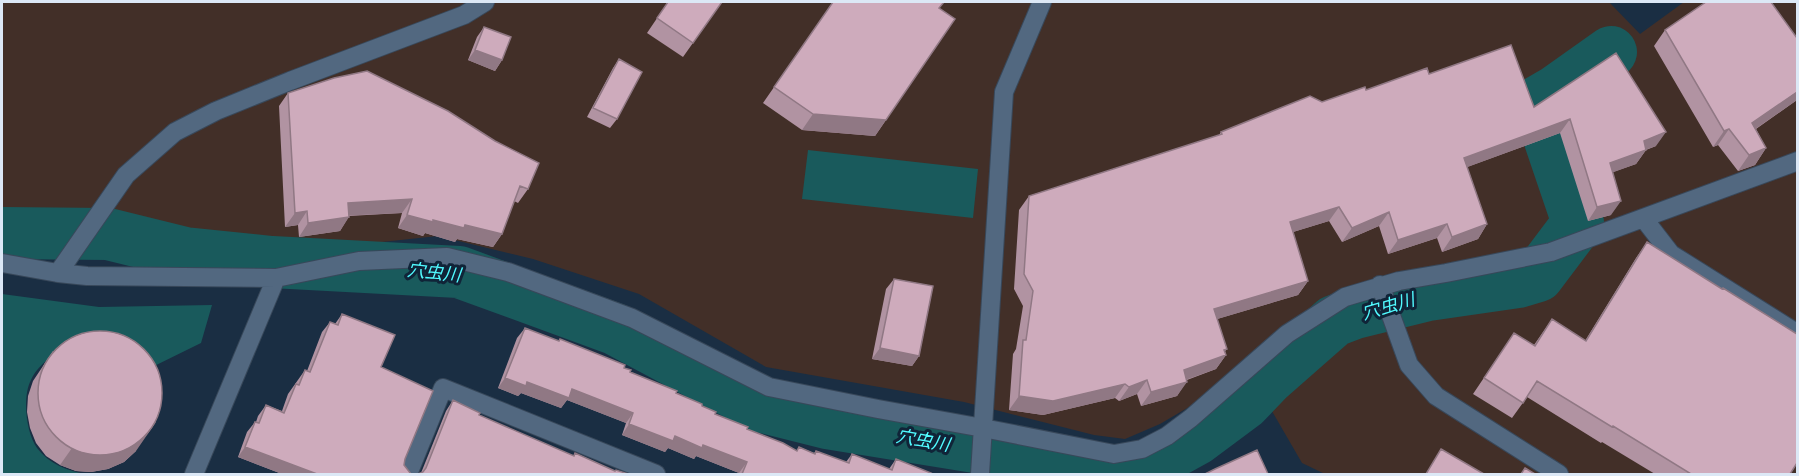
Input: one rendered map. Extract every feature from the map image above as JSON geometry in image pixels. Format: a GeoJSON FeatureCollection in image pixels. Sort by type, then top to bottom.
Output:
{"type":"FeatureCollection","features":[{"type":"Feature","properties":{"kind":"street"},"geometry":{"type":"LineString","coordinates":[[58,273],[126,175],[175,132],[216,111],[290,81],[464,15],[485,2]]}},
{"type":"Feature","properties":{"kind":"street"},"geometry":{"type":"LineString","coordinates":[[980,474],[1004,92],[1042,2]]}},
{"type":"Feature","properties":{"kind":"street"},"geometry":{"type":"LineString","coordinates":[[2,263],[87,276],[276,278],[359,261],[447,257],[508,272],[632,318],[769,387],[1114,454],[1142,449],[1167,436],[1297,328],[1345,297],[1380,285],[1551,252],[1797,162]]}},
{"type":"Feature","properties":{"kind":"street"},"geometry":{"type":"LineString","coordinates":[[1644,219],[1671,254],[1797,334]]}},
{"type":"Feature","properties":{"kind":"street"},"geometry":{"type":"LineString","coordinates":[[195,474],[276,278]]}},
{"type":"Feature","properties":{"kind":"street"},"geometry":{"type":"LineString","coordinates":[[1380,285],[1409,365],[1437,396],[1559,474]]}},
{"type":"Feature","properties":{"kind":"street"},"geometry":{"type":"LineString","coordinates":[[408,474],[443,388],[656,474]]}},
{"type":"Feature","properties":{"kind":"shaded area"},"geometry":{"type":"Polygon","coordinates":[[[2,2],[1609,2],[1640,34],[1684,2],[1797,2],[1797,474],[1325,474],[1302,463],[1247,368],[1218,390],[1160,424],[1125,439],[1094,435],[964,402],[766,367],[639,294],[533,259],[438,236],[279,253],[193,251],[108,228],[2,227],[2,2]]]}},
{"type":"Feature","properties":{"kind":"shaded area"},"geometry":{"type":"Polygon","coordinates":[[[808,150],[978,169],[973,218],[802,199],[808,150]]]}},
{"type":"Feature","properties":{"kind":"shaded area"},"geometry":{"type":"Polygon","coordinates":[[[2,294],[99,307],[212,305],[201,343],[140,373],[52,355],[35,373],[28,387],[26,415],[30,433],[37,448],[47,458],[66,469],[86,474],[2,474],[2,294]]]}},
{"type":"Feature","properties":{"kind":"building"},"geometry":{"type":"Polygon","coordinates":[[[668,2],[722,2],[693,43],[657,18],[668,2]]]}},
{"type":"Feature","properties":{"kind":"building"},"geometry":{"type":"Polygon","coordinates":[[[833,2],[944,2],[939,8],[955,19],[886,120],[813,114],[774,87],[833,2]]]}},
{"type":"Feature","properties":{"kind":"building"},"geometry":{"type":"Polygon","coordinates":[[[1706,2],[1771,2],[1797,38],[1797,92],[1752,123],[1766,148],[1749,155],[1729,129],[1724,131],[1665,30],[1706,2]]]}},
{"type":"Feature","properties":{"kind":"building"},"geometry":{"type":"Polygon","coordinates":[[[484,27],[511,37],[502,60],[475,50],[484,27]]]}},
{"type":"Feature","properties":{"kind":"building"},"geometry":{"type":"Polygon","coordinates":[[[1511,45],[1534,107],[1616,53],[1666,132],[1644,141],[1646,150],[1610,163],[1621,201],[1597,207],[1570,119],[1464,158],[1487,224],[1452,237],[1447,224],[1398,240],[1389,212],[1352,228],[1339,207],[1290,222],[1308,281],[1214,309],[1227,349],[1224,350],[1226,355],[1184,370],[1187,382],[1151,392],[1147,380],[1129,387],[1125,384],[1053,401],[1019,396],[1023,340],[1026,340],[1033,291],[1024,274],[1029,196],[1222,134],[1221,132],[1310,96],[1322,102],[1365,87],[1366,90],[1427,68],[1429,74],[1511,45]]]}},
{"type":"Feature","properties":{"kind":"building"},"geometry":{"type":"Polygon","coordinates":[[[619,59],[642,72],[617,119],[593,108],[619,59]]]}},
{"type":"Feature","properties":{"kind":"building"},"geometry":{"type":"Polygon","coordinates":[[[367,71],[448,111],[495,141],[539,163],[528,189],[520,186],[502,234],[407,215],[412,199],[348,203],[349,217],[308,223],[307,211],[295,213],[288,93],[334,78],[367,71]]]}},
{"type":"Feature","properties":{"kind":"building"},"geometry":{"type":"Polygon","coordinates":[[[1647,242],[1797,334],[1797,463],[1790,474],[1691,474],[1537,381],[1523,403],[1484,378],[1514,333],[1535,346],[1552,319],[1586,341],[1647,242]]]}},
{"type":"Feature","properties":{"kind":"building"},"geometry":{"type":"Polygon","coordinates":[[[894,279],[933,286],[919,356],[880,348],[894,279]]]}},
{"type":"Feature","properties":{"kind":"building"},"geometry":{"type":"Polygon","coordinates":[[[342,314],[395,335],[381,367],[433,391],[405,459],[404,465],[411,474],[317,474],[245,447],[255,422],[259,423],[266,405],[284,413],[296,384],[299,385],[305,370],[310,372],[330,322],[338,325],[342,314]]]}},
{"type":"Feature","properties":{"kind":"building"},"geometry":{"type":"Polygon","coordinates":[[[525,328],[559,341],[560,339],[625,365],[624,368],[631,370],[630,372],[677,391],[676,393],[716,412],[715,414],[797,451],[799,447],[849,463],[852,454],[892,470],[896,459],[931,473],[742,474],[747,462],[703,445],[702,448],[675,436],[673,441],[629,424],[633,413],[572,389],[569,398],[527,382],[526,386],[505,378],[525,328]]]}},
{"type":"Feature","properties":{"kind":"building"},"geometry":{"type":"Polygon","coordinates":[[[100,331],[124,336],[135,341],[144,349],[152,358],[157,369],[162,393],[157,417],[152,428],[144,437],[135,445],[124,450],[100,455],[76,450],[65,445],[56,437],[48,428],[43,417],[38,393],[43,369],[48,358],[56,349],[65,341],[76,336],[100,331]]]}},
{"type":"Feature","properties":{"kind":"building"},"geometry":{"type":"Polygon","coordinates":[[[453,400],[480,413],[479,415],[574,456],[575,453],[615,471],[628,474],[418,474],[426,468],[453,400]]]}},
{"type":"Feature","properties":{"kind":"building"},"geometry":{"type":"Polygon","coordinates":[[[1441,449],[1484,474],[1426,474],[1441,449]]]}},
{"type":"Feature","properties":{"kind":"building"},"geometry":{"type":"Polygon","coordinates":[[[1257,450],[1268,474],[1205,474],[1215,469],[1257,450]]]}},
{"type":"Feature","properties":{"kind":"building"},"geometry":{"type":"Polygon","coordinates":[[[1525,468],[1535,474],[1521,474],[1525,468]]]}},
{"type":"Feature","properties":{"kind":"waterway","name":"穴虫川"},"geometry":{"type":"LineString","coordinates":[[2,233],[108,234],[185,253],[272,262],[459,272],[615,329],[759,406],[827,423],[1018,454],[1114,474],[1148,466],[1197,439],[1244,404],[1268,379],[1334,321],[1355,313],[1428,295],[1518,282],[1538,276],[1578,223],[1537,102],[1611,52]]}}]}
